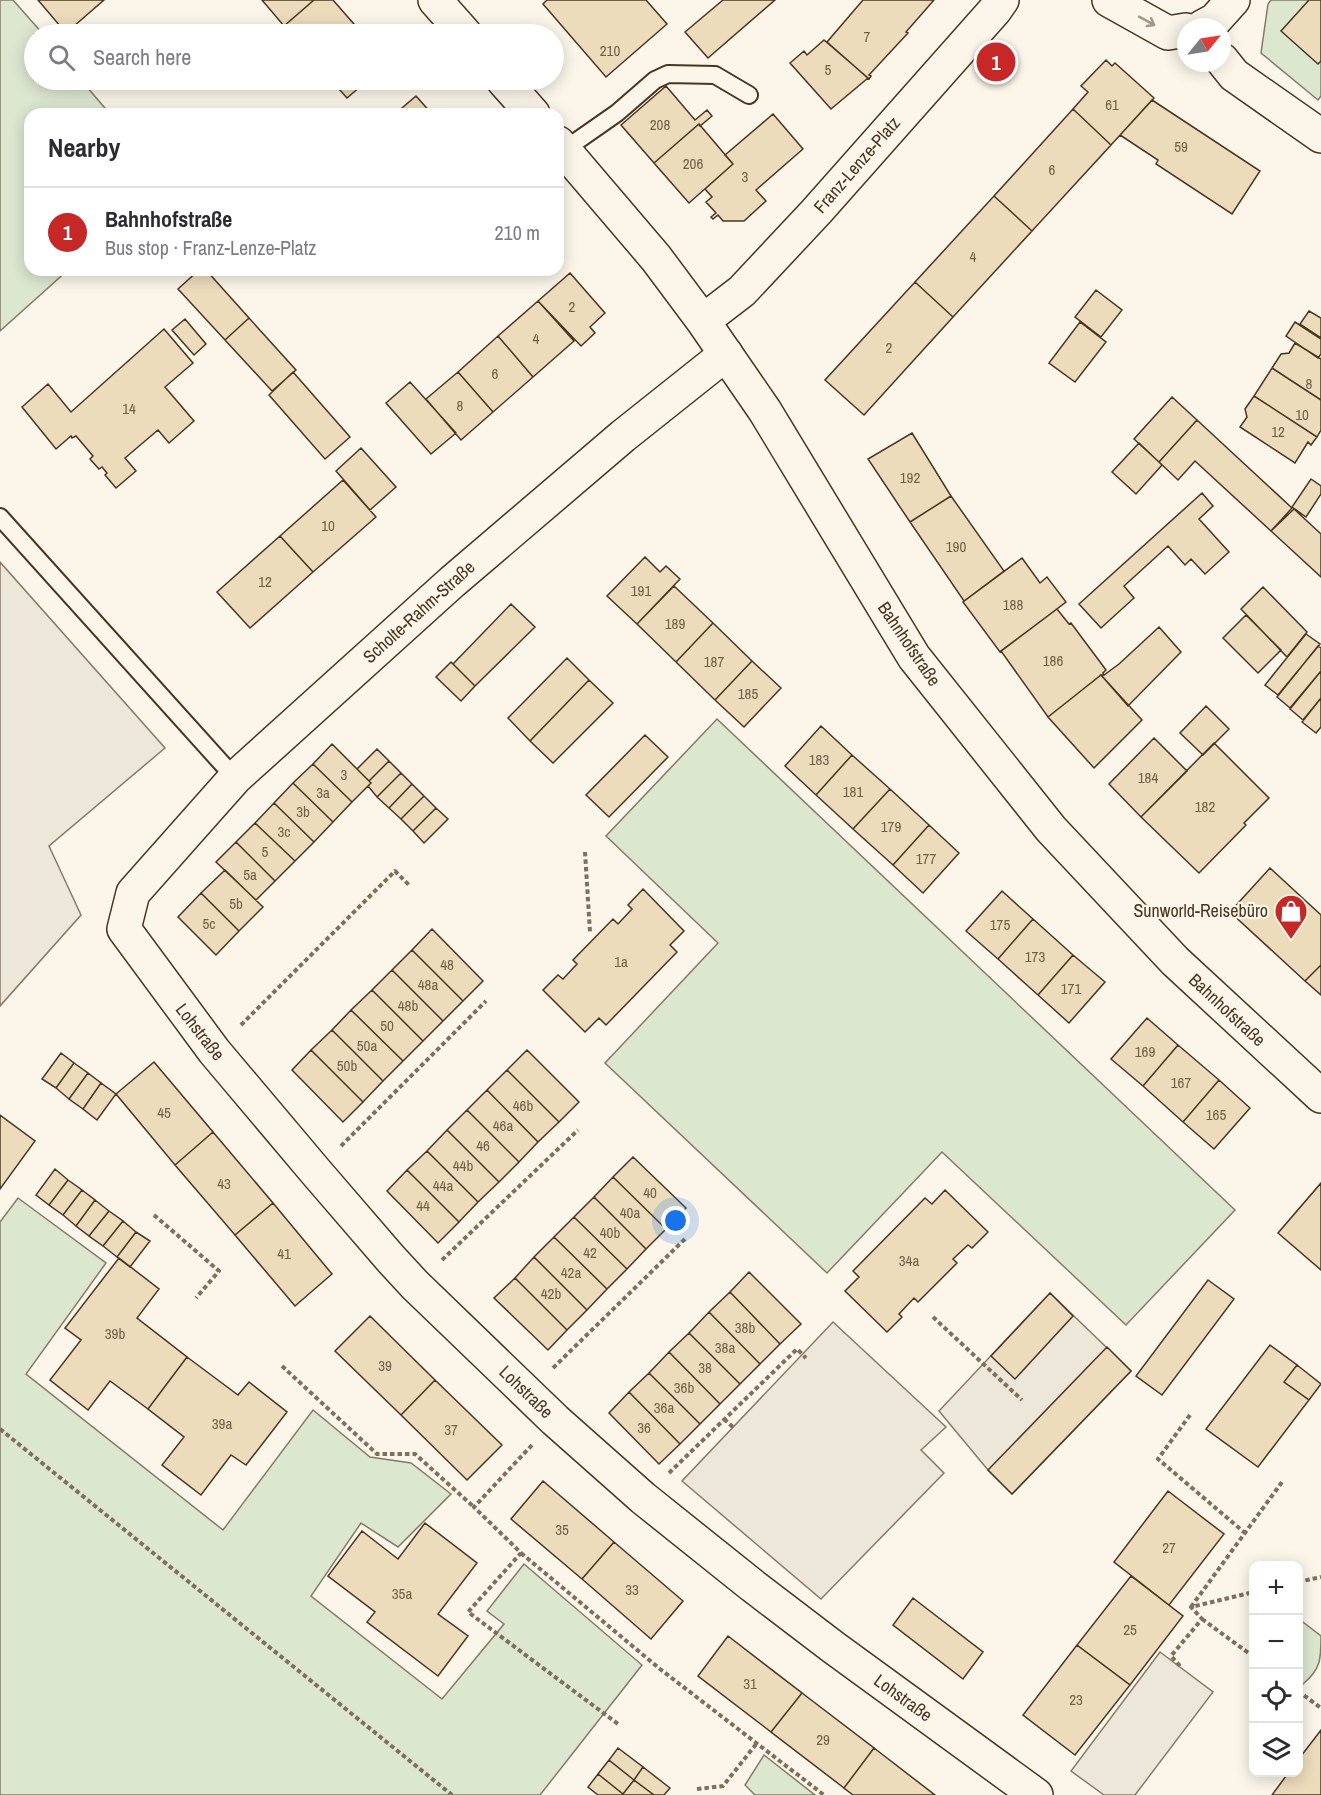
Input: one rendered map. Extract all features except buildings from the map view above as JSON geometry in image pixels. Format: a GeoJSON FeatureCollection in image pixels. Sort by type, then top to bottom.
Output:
{"type":"FeatureCollection","features":[{"type":"Feature","properties":{"kind":"street"},"geometry":{"type":"LineString","coordinates":[[435,0],[456,24]]}},
{"type":"Feature","properties":{"kind":"street","name":"Franz-Lenze-Platz"},"geometry":{"type":"LineString","coordinates":[[703,321],[742,291],[816,213],[996,10],[1002,0]]}},
{"type":"Feature","properties":{"kind":"street"},"geometry":{"type":"LineString","coordinates":[[1109,0],[1168,33],[1177,32]]}},
{"type":"Feature","properties":{"kind":"street"},"geometry":{"type":"LineString","coordinates":[[1217,18],[1233,0]]}},
{"type":"Feature","properties":{"kind":"street"},"geometry":{"type":"LineString","coordinates":[[1231,71],[1264,98],[1321,136]]}},
{"type":"Feature","properties":{"kind":"street"},"geometry":{"type":"LineString","coordinates":[[512,90],[528,108]]}},
{"type":"Feature","properties":{"kind":"street","name":"Bahnhofstraße"},"geometry":{"type":"LineString","coordinates":[[564,151],[656,258],[703,321],[765,411],[914,657],[1036,811],[1175,961],[1321,1096]]}},
{"type":"Feature","properties":{"kind":"street","name":"Scholte-Rahm-Straße"},"geometry":{"type":"LineString","coordinates":[[133,893],[235,778],[452,582],[623,436],[726,354]]}},
{"type":"Feature","properties":{"kind":"street","name":"Lohstraße"},"geometry":{"type":"LineString","coordinates":[[133,893],[124,929],[214,1050],[315,1172],[415,1285],[527,1394],[643,1498],[833,1647],[1036,1795]]}},
{"type":"Feature","properties":{"kind":"lane"},"geometry":{"type":"LineString","coordinates":[[564,145],[617,113],[655,80],[668,74],[715,75],[749,95]]}},
{"type":"Feature","properties":{"kind":"lane"},"geometry":{"type":"LineString","coordinates":[[0,517],[235,778]]}},
{"type":"Feature","properties":{"kind":"path"},"geometry":{"type":"LineString","coordinates":[[585,852],[590,932]]}},
{"type":"Feature","properties":{"kind":"path"},"geometry":{"type":"LineString","coordinates":[[214,1050],[395,871],[409,885]]}},
{"type":"Feature","properties":{"kind":"path"},"geometry":{"type":"LineString","coordinates":[[315,1172],[486,1001]]}},
{"type":"Feature","properties":{"kind":"path"},"geometry":{"type":"LineString","coordinates":[[415,1285],[578,1130]]}},
{"type":"Feature","properties":{"kind":"path"},"geometry":{"type":"LineString","coordinates":[[154,1215],[219,1271],[196,1298]]}},
{"type":"Feature","properties":{"kind":"path"},"geometry":{"type":"LineString","coordinates":[[527,1394],[687,1237]]}},
{"type":"Feature","properties":{"kind":"path"},"geometry":{"type":"LineString","coordinates":[[933,1317],[1022,1400]]}},
{"type":"Feature","properties":{"kind":"path"},"geometry":{"type":"LineString","coordinates":[[643,1498],[797,1349],[806,1358]]}},
{"type":"Feature","properties":{"kind":"path"},"geometry":{"type":"LineString","coordinates":[[282,1366],[377,1455],[415,1454],[521,1553],[660,1668],[824,1795]]}},
{"type":"Feature","properties":{"kind":"path"},"geometry":{"type":"LineString","coordinates":[[1190,1416],[1158,1459],[1245,1533]]}},
{"type":"Feature","properties":{"kind":"path"},"geometry":{"type":"LineString","coordinates":[[724,1419],[735,1429]]}},
{"type":"Feature","properties":{"kind":"path"},"geometry":{"type":"LineString","coordinates":[[474,1508],[555,1420]]}},
{"type":"Feature","properties":{"kind":"path"},"geometry":{"type":"LineString","coordinates":[[0,1429],[452,1795]]}},
{"type":"Feature","properties":{"kind":"path"},"geometry":{"type":"LineString","coordinates":[[1191,1606],[1282,1482]]}},
{"type":"Feature","properties":{"kind":"path"},"geometry":{"type":"LineString","coordinates":[[521,1553],[468,1612],[618,1724]]}},
{"type":"Feature","properties":{"kind":"path"},"geometry":{"type":"LineString","coordinates":[[1303,1581],[1321,1577]]}},
{"type":"Feature","properties":{"kind":"path"},"geometry":{"type":"LineString","coordinates":[[1191,1606],[1249,1594]]}},
{"type":"Feature","properties":{"kind":"path"},"geometry":{"type":"LineString","coordinates":[[1191,1606],[1202,1619],[1249,1653]]}},
{"type":"Feature","properties":{"kind":"path"},"geometry":{"type":"LineString","coordinates":[[1180,1666],[1171,1656],[1202,1619]]}},
{"type":"Feature","properties":{"kind":"path"},"geometry":{"type":"LineString","coordinates":[[1303,1694],[1321,1708]]}},
{"type":"Feature","properties":{"kind":"path"},"geometry":{"type":"LineString","coordinates":[[697,1789],[723,1786],[757,1743]]}},
{"type":"Feature","properties":{"kind":"green space"},"geometry":{"type":"Polygon","coordinates":[[[0,0],[13,0],[34,24],[24,24],[24,90],[90,90],[105,108],[24,108],[24,276],[61,276],[0,331],[0,0]]]}},
{"type":"Feature","properties":{"kind":"green space"},"geometry":{"type":"Polygon","coordinates":[[[1271,0],[1321,0],[1321,96],[1318,100],[1261,53],[1268,4],[1271,0]]]}},
{"type":"Feature","properties":{"kind":"green space"},"geometry":{"type":"Polygon","coordinates":[[[717,719],[1235,1210],[1126,1325],[942,1152],[827,1273],[605,1063],[718,943],[606,836],[717,719]]]}},
{"type":"Feature","properties":{"kind":"green space"},"geometry":{"type":"Polygon","coordinates":[[[18,1198],[106,1263],[26,1374],[223,1530],[313,1410],[370,1457],[411,1463],[451,1494],[398,1547],[361,1523],[311,1596],[442,1699],[504,1624],[487,1611],[524,1564],[642,1665],[540,1795],[0,1795],[0,1222],[18,1198]]]}},
{"type":"Feature","properties":{"kind":"green space"},"geometry":{"type":"Polygon","coordinates":[[[1303,1622],[1321,1636],[1319,1663],[1303,1684],[1303,1622]]]}},
{"type":"Feature","properties":{"kind":"green space"},"geometry":{"type":"Polygon","coordinates":[[[764,1755],[815,1795],[755,1795],[745,1785],[764,1755]]]}},
{"type":"Feature","properties":{"kind":"shaded area"},"geometry":{"type":"Polygon","coordinates":[[[0,562],[165,748],[49,846],[81,915],[0,1006],[0,562]]]}},
{"type":"Feature","properties":{"kind":"shaded area"},"geometry":{"type":"Polygon","coordinates":[[[1050,1293],[1131,1371],[1012,1494],[988,1470],[939,1411],[1050,1293]]]}},
{"type":"Feature","properties":{"kind":"shaded area"},"geometry":{"type":"Polygon","coordinates":[[[833,1322],[946,1427],[921,1450],[944,1473],[821,1599],[682,1481],[833,1322]]]}},
{"type":"Feature","properties":{"kind":"shaded area"},"geometry":{"type":"Polygon","coordinates":[[[1160,1652],[1213,1692],[1135,1795],[1104,1795],[1071,1771],[1160,1652]]]}},
{"type":"Feature","properties":{"kind":"place","name":"Bahnhofstraße"},"geometry":{"type":"Point","coordinates":[996,62]}},
{"type":"Feature","properties":{"kind":"place","name":"Sunworld-Reisebüro"},"geometry":{"type":"Point","coordinates":[1291,940]}}]}
